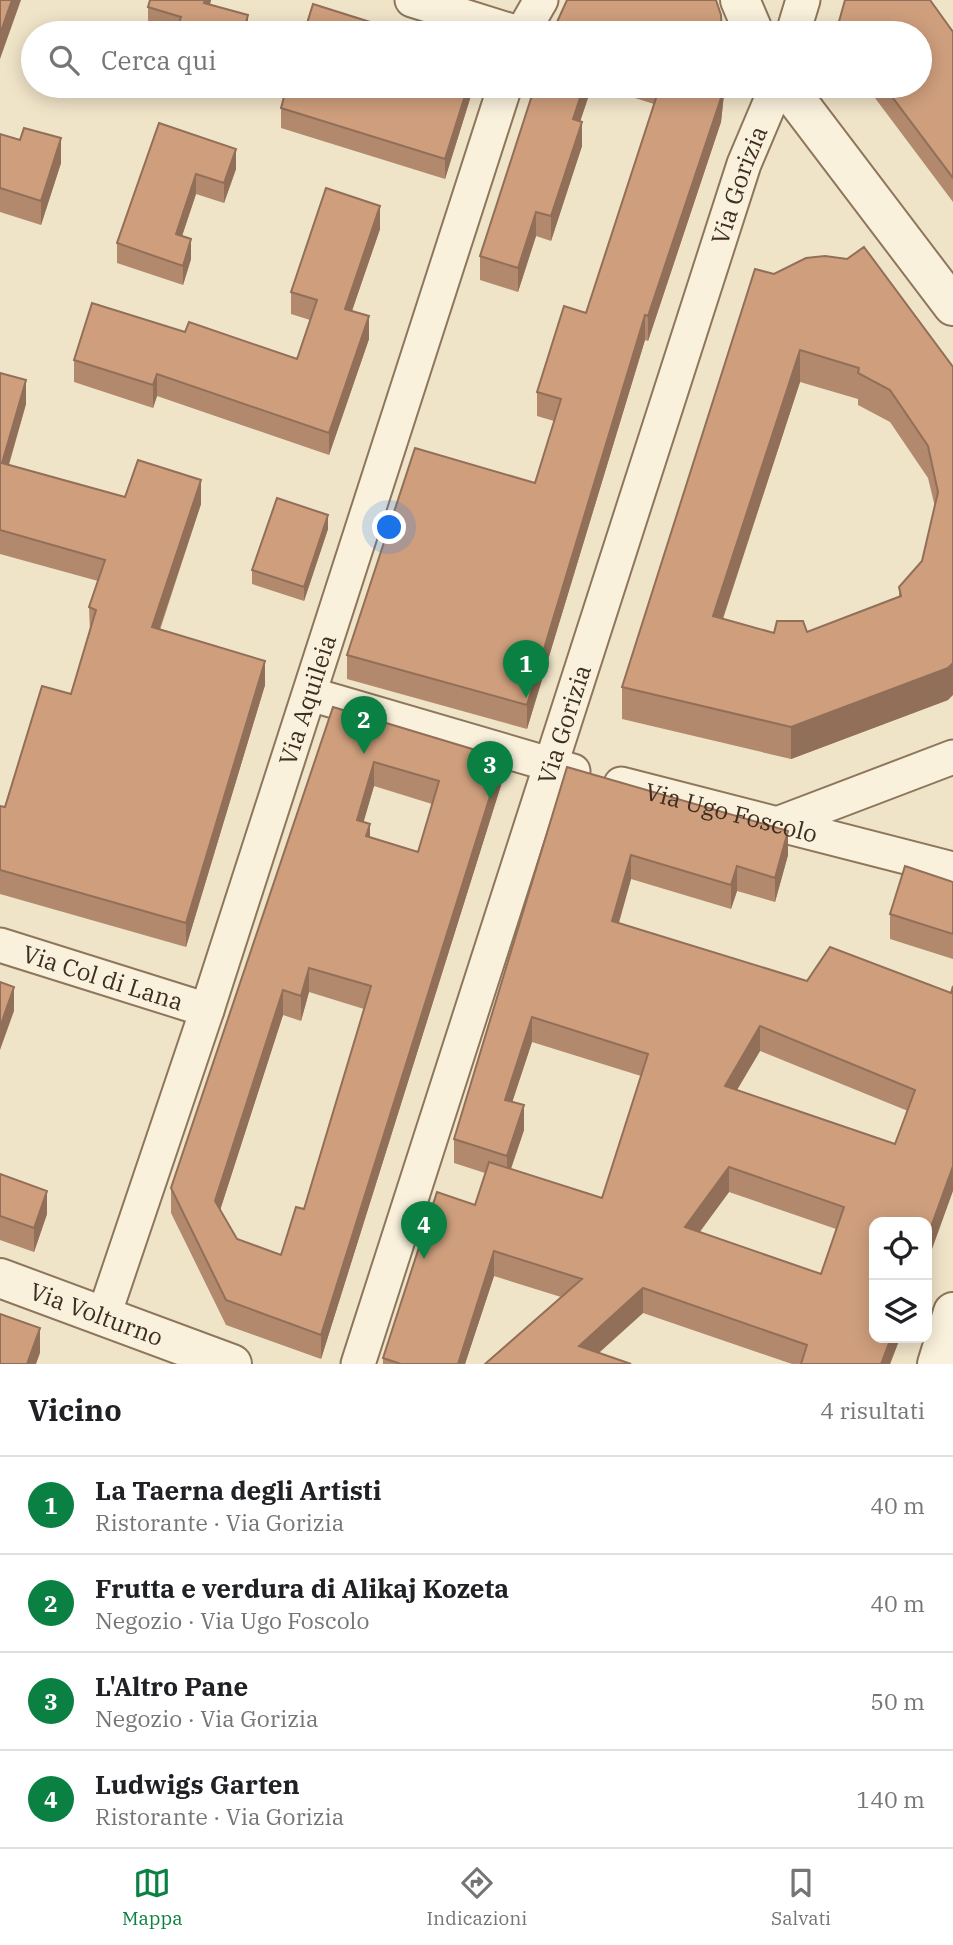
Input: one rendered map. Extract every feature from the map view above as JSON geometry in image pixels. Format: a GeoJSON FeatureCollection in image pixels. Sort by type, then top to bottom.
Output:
{"type":"FeatureCollection","features":[{"type":"Feature","properties":{"kind":"street"},"geometry":{"type":"LineString","coordinates":[[412,0],[481,21]]}},
{"type":"Feature","properties":{"kind":"street"},"geometry":{"type":"LineString","coordinates":[[528,21],[541,0]]}},
{"type":"Feature","properties":{"kind":"street"},"geometry":{"type":"LineString","coordinates":[[740,0],[749,21]]}},
{"type":"Feature","properties":{"kind":"street"},"geometry":{"type":"LineString","coordinates":[[797,21],[803,0]]}},
{"type":"Feature","properties":{"kind":"street","name":"Via Aquileia"},"geometry":{"type":"LineString","coordinates":[[104,1315],[207,1010],[501,98]]}},
{"type":"Feature","properties":{"kind":"street","name":"Via Gorizia"},"geometry":{"type":"LineString","coordinates":[[358,1364],[744,164],[771,98]]}},
{"type":"Feature","properties":{"kind":"street"},"geometry":{"type":"LineString","coordinates":[[795,98],[953,306]]}},
{"type":"Feature","properties":{"kind":"street","name":"Via Ugo Foscolo"},"geometry":{"type":"LineString","coordinates":[[310,694],[552,766],[953,869]]}},
{"type":"Feature","properties":{"kind":"street"},"geometry":{"type":"LineString","coordinates":[[777,824],[953,757]]}},
{"type":"Feature","properties":{"kind":"street","name":"Via Col di Lana"},"geometry":{"type":"LineString","coordinates":[[0,945],[207,1010]]}},
{"type":"Feature","properties":{"kind":"street","name":"Via Volturno"},"geometry":{"type":"LineString","coordinates":[[0,1278],[232,1364]]}},
{"type":"Feature","properties":{"kind":"street"},"geometry":{"type":"LineString","coordinates":[[937,1364],[953,1312]]}},
{"type":"Feature","properties":{"kind":"building"},"geometry":{"type":"Polygon","coordinates":[[[0,0],[12,0],[0,34],[0,0]]]}},
{"type":"Feature","properties":{"kind":"building"},"geometry":{"type":"Polygon","coordinates":[[[150,0],[205,0],[204,3],[248,15],[246,21],[180,21],[181,17],[148,7],[150,0]]]}},
{"type":"Feature","properties":{"kind":"building"},"geometry":{"type":"Polygon","coordinates":[[[567,0],[716,0],[721,21],[557,21],[567,0]]]}},
{"type":"Feature","properties":{"kind":"building"},"geometry":{"type":"Polygon","coordinates":[[[845,0],[930,0],[953,32],[953,178],[893,98],[932,98],[932,21],[839,21],[845,0]]]}},
{"type":"Feature","properties":{"kind":"building"},"geometry":{"type":"Polygon","coordinates":[[[313,4],[367,21],[308,21],[313,4]]]}},
{"type":"Feature","properties":{"kind":"building"},"geometry":{"type":"Polygon","coordinates":[[[284,98],[464,98],[445,159],[281,108],[284,98]]]}},
{"type":"Feature","properties":{"kind":"building"},"geometry":{"type":"Polygon","coordinates":[[[531,98],[580,98],[573,119],[582,122],[551,216],[536,212],[518,268],[480,256],[531,98]]]}},
{"type":"Feature","properties":{"kind":"building"},"geometry":{"type":"Polygon","coordinates":[[[656,98],[721,98],[648,316],[645,315],[527,705],[347,655],[415,448],[535,483],[561,399],[537,392],[564,306],[586,313],[656,98]]]}},
{"type":"Feature","properties":{"kind":"building"},"geometry":{"type":"Polygon","coordinates":[[[159,123],[236,149],[224,183],[196,174],[176,234],[191,239],[183,266],[117,243],[159,123]]]}},
{"type":"Feature","properties":{"kind":"building"},"geometry":{"type":"Polygon","coordinates":[[[24,128],[61,138],[41,201],[0,188],[0,134],[20,140],[24,128]]]}},
{"type":"Feature","properties":{"kind":"building"},"geometry":{"type":"Polygon","coordinates":[[[326,188],[380,206],[345,309],[369,316],[329,433],[157,374],[153,385],[74,360],[92,303],[185,332],[189,322],[297,359],[317,300],[291,292],[326,188]]]}},
{"type":"Feature","properties":{"kind":"building"},"geometry":{"type":"Polygon","coordinates":[[[864,247],[953,367],[953,663],[948,668],[791,727],[622,687],[755,269],[774,274],[806,258],[825,256],[847,259],[864,247]],[[800,350],[713,616],[774,633],[777,621],[803,621],[807,632],[901,596],[899,587],[922,561],[938,492],[928,446],[890,390],[858,373],[859,368],[800,350]]]}},
{"type":"Feature","properties":{"kind":"building"},"geometry":{"type":"Polygon","coordinates":[[[0,373],[26,380],[2,463],[125,497],[138,460],[201,480],[152,627],[265,661],[186,923],[0,870],[0,806],[5,807],[42,686],[71,694],[96,610],[89,607],[105,560],[0,530],[0,373]]]}},
{"type":"Feature","properties":{"kind":"building"},"geometry":{"type":"Polygon","coordinates":[[[277,498],[328,515],[304,587],[252,570],[277,498]]]}},
{"type":"Feature","properties":{"kind":"building"},"geometry":{"type":"Polygon","coordinates":[[[333,707],[502,758],[321,1335],[226,1300],[171,1188],[333,707]],[[374,762],[357,820],[370,824],[366,836],[418,852],[439,781],[374,762]],[[309,968],[301,996],[283,990],[215,1201],[237,1239],[281,1255],[296,1207],[304,1209],[371,986],[309,968]]]}},
{"type":"Feature","properties":{"kind":"building"},"geometry":{"type":"Polygon","coordinates":[[[567,767],[788,831],[775,878],[737,866],[731,885],[631,855],[612,921],[807,981],[830,947],[951,993],[953,986],[953,1166],[932,1224],[932,1217],[869,1217],[869,1343],[889,1343],[881,1364],[801,1364],[807,1345],[643,1288],[579,1346],[631,1364],[485,1364],[582,1279],[494,1251],[458,1364],[401,1364],[383,1358],[437,1192],[475,1205],[489,1162],[602,1198],[648,1054],[532,1017],[505,1100],[524,1105],[507,1156],[454,1139],[567,767]],[[760,1026],[725,1086],[895,1144],[915,1090],[760,1026]],[[729,1167],[685,1227],[821,1274],[844,1207],[729,1167]]]}},
{"type":"Feature","properties":{"kind":"building"},"geometry":{"type":"Polygon","coordinates":[[[905,866],[953,882],[953,934],[890,914],[905,866]]]}},
{"type":"Feature","properties":{"kind":"building"},"geometry":{"type":"Polygon","coordinates":[[[0,982],[14,987],[0,1027],[0,982]]]}},
{"type":"Feature","properties":{"kind":"building"},"geometry":{"type":"Polygon","coordinates":[[[0,1174],[47,1191],[34,1228],[0,1216],[0,1174]]]}},
{"type":"Feature","properties":{"kind":"building"},"geometry":{"type":"Polygon","coordinates":[[[0,1314],[40,1328],[27,1364],[0,1364],[0,1314]]]}},
{"type":"Feature","properties":{"kind":"place","name":"La Taerna degli Artisti"},"geometry":{"type":"Point","coordinates":[526,698]}},
{"type":"Feature","properties":{"kind":"place","name":"Frutta e verdura di Alikaj Kozeta"},"geometry":{"type":"Point","coordinates":[364,754]}},
{"type":"Feature","properties":{"kind":"place","name":"L'Altro Pane"},"geometry":{"type":"Point","coordinates":[490,799]}},
{"type":"Feature","properties":{"kind":"place","name":"Ludwigs Garten"},"geometry":{"type":"Point","coordinates":[424,1259]}}]}
